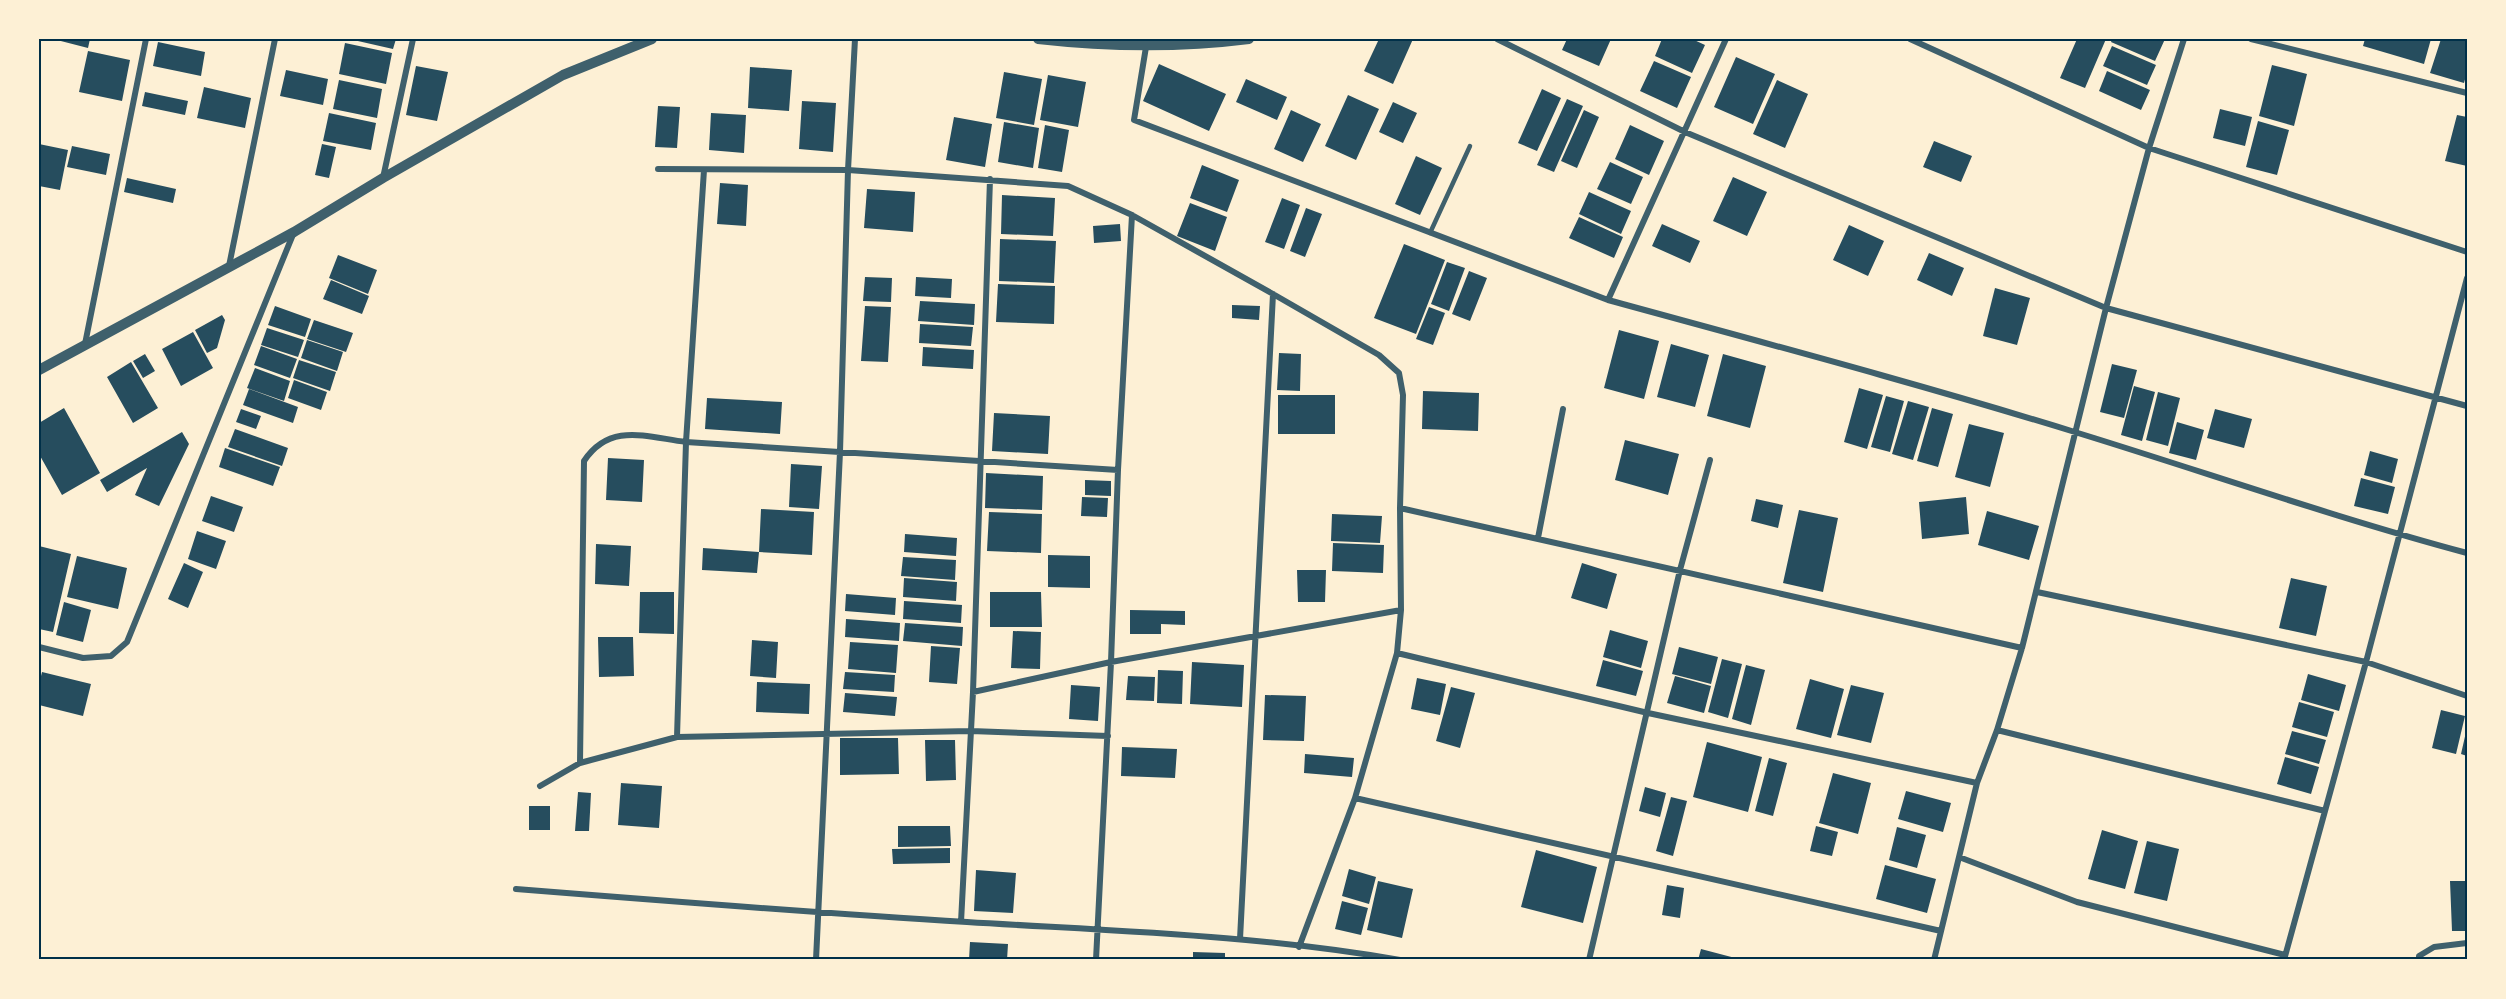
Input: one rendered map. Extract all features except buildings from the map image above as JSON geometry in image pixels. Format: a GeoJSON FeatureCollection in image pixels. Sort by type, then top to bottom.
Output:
{"type":"FeatureCollection","features":[{"type":"Feature","properties":{"kind":"street"},"geometry":{"type":"LineString","coordinates":[[85,344],[146,39]]}},
{"type":"Feature","properties":{"kind":"street"},"geometry":{"type":"LineString","coordinates":[[229,267],[275,39]]}},
{"type":"Feature","properties":{"kind":"street"},"geometry":{"type":"LineString","coordinates":[[383,178],[413,39]]}},
{"type":"Feature","properties":{"kind":"street"},"geometry":{"type":"LineString","coordinates":[[39,370],[294,232],[563,75],[652,39]]}},
{"type":"Feature","properties":{"kind":"street"},"geometry":{"type":"LineString","coordinates":[[816,960],[840,452],[848,170],[855,39]]}},
{"type":"Feature","properties":{"kind":"street"},"geometry":{"type":"LineString","coordinates":[[1038,39],[1146,47],[1250,39]]}},
{"type":"Feature","properties":{"kind":"street"},"geometry":{"type":"LineString","coordinates":[[1497,39],[1685,132],[2106,308],[2467,406]]}},
{"type":"Feature","properties":{"kind":"street"},"geometry":{"type":"LineString","coordinates":[[1608,300],[1726,39]]}},
{"type":"Feature","properties":{"kind":"street"},"geometry":{"type":"LineString","coordinates":[[1910,39],[2149,148],[2467,252]]}},
{"type":"Feature","properties":{"kind":"street"},"geometry":{"type":"LineString","coordinates":[[1934,960],[1977,783],[1997,730],[2037,592],[2106,308],[2149,148],[2184,39]]}},
{"type":"Feature","properties":{"kind":"street"},"geometry":{"type":"LineString","coordinates":[[2251,39],[2467,93]]}},
{"type":"Feature","properties":{"kind":"street"},"geometry":{"type":"LineString","coordinates":[[1146,47],[1134,120],[1608,300],[2077,432],[2399,535],[2467,553]]}},
{"type":"Feature","properties":{"kind":"street"},"geometry":{"type":"LineString","coordinates":[[657,169],[848,170],[1068,186],[1132,215],[1273,294],[1379,355],[1399,373],[1403,395],[1400,508],[1401,610],[1397,653],[1355,798],[1299,947]]}},
{"type":"Feature","properties":{"kind":"street"},"geometry":{"type":"LineString","coordinates":[[677,737],[686,442],[704,170]]}},
{"type":"Feature","properties":{"kind":"street"},"geometry":{"type":"LineString","coordinates":[[961,922],[973,692],[990,179]]}},
{"type":"Feature","properties":{"kind":"street"},"geometry":{"type":"LineString","coordinates":[[1096,960],[1132,215]]}},
{"type":"Feature","properties":{"kind":"street"},"geometry":{"type":"LineString","coordinates":[[39,647],[83,658],[111,656],[127,642],[294,232]]}},
{"type":"Feature","properties":{"kind":"street"},"geometry":{"type":"LineString","coordinates":[[1959,857],[2077,902],[2285,958],[2467,278]]}},
{"type":"Feature","properties":{"kind":"street"},"geometry":{"type":"LineString","coordinates":[[1240,939],[1273,294]]}},
{"type":"Feature","properties":{"kind":"street"},"geometry":{"type":"LineString","coordinates":[[1538,538],[1563,409]]}},
{"type":"Feature","properties":{"kind":"street"},"geometry":{"type":"LineString","coordinates":[[580,763],[584,461],[592,449],[601,442],[620,434],[686,442],[1118,470]]}},
{"type":"Feature","properties":{"kind":"street"},"geometry":{"type":"LineString","coordinates":[[1589,960],[1680,570],[1710,459]]}},
{"type":"Feature","properties":{"kind":"street"},"geometry":{"type":"LineString","coordinates":[[1400,508],[2022,648]]}},
{"type":"Feature","properties":{"kind":"street"},"geometry":{"type":"LineString","coordinates":[[2037,592],[2366,662],[2467,696]]}},
{"type":"Feature","properties":{"kind":"street"},"geometry":{"type":"LineString","coordinates":[[973,692],[1112,662],[1401,610]]}},
{"type":"Feature","properties":{"kind":"street"},"geometry":{"type":"LineString","coordinates":[[1397,653],[1648,713],[1977,783]]}},
{"type":"Feature","properties":{"kind":"street"},"geometry":{"type":"LineString","coordinates":[[1997,730],[2325,812]]}},
{"type":"Feature","properties":{"kind":"street"},"geometry":{"type":"LineString","coordinates":[[540,786],[580,763],[677,737],[971,731],[1108,736]]}},
{"type":"Feature","properties":{"kind":"street"},"geometry":{"type":"LineString","coordinates":[[1355,798],[1941,931]]}},
{"type":"Feature","properties":{"kind":"street"},"geometry":{"type":"LineString","coordinates":[[516,889],[961,922],[1240,939],[1348,951],[1400,960]]}},
{"type":"Feature","properties":{"kind":"street"},"geometry":{"type":"LineString","coordinates":[[2419,960],[2420,956],[2434,947],[2467,944]]}},
{"type":"Feature","properties":{"kind":"lane"},"geometry":{"type":"LineString","coordinates":[[1430,233],[1470,146]]}}]}
